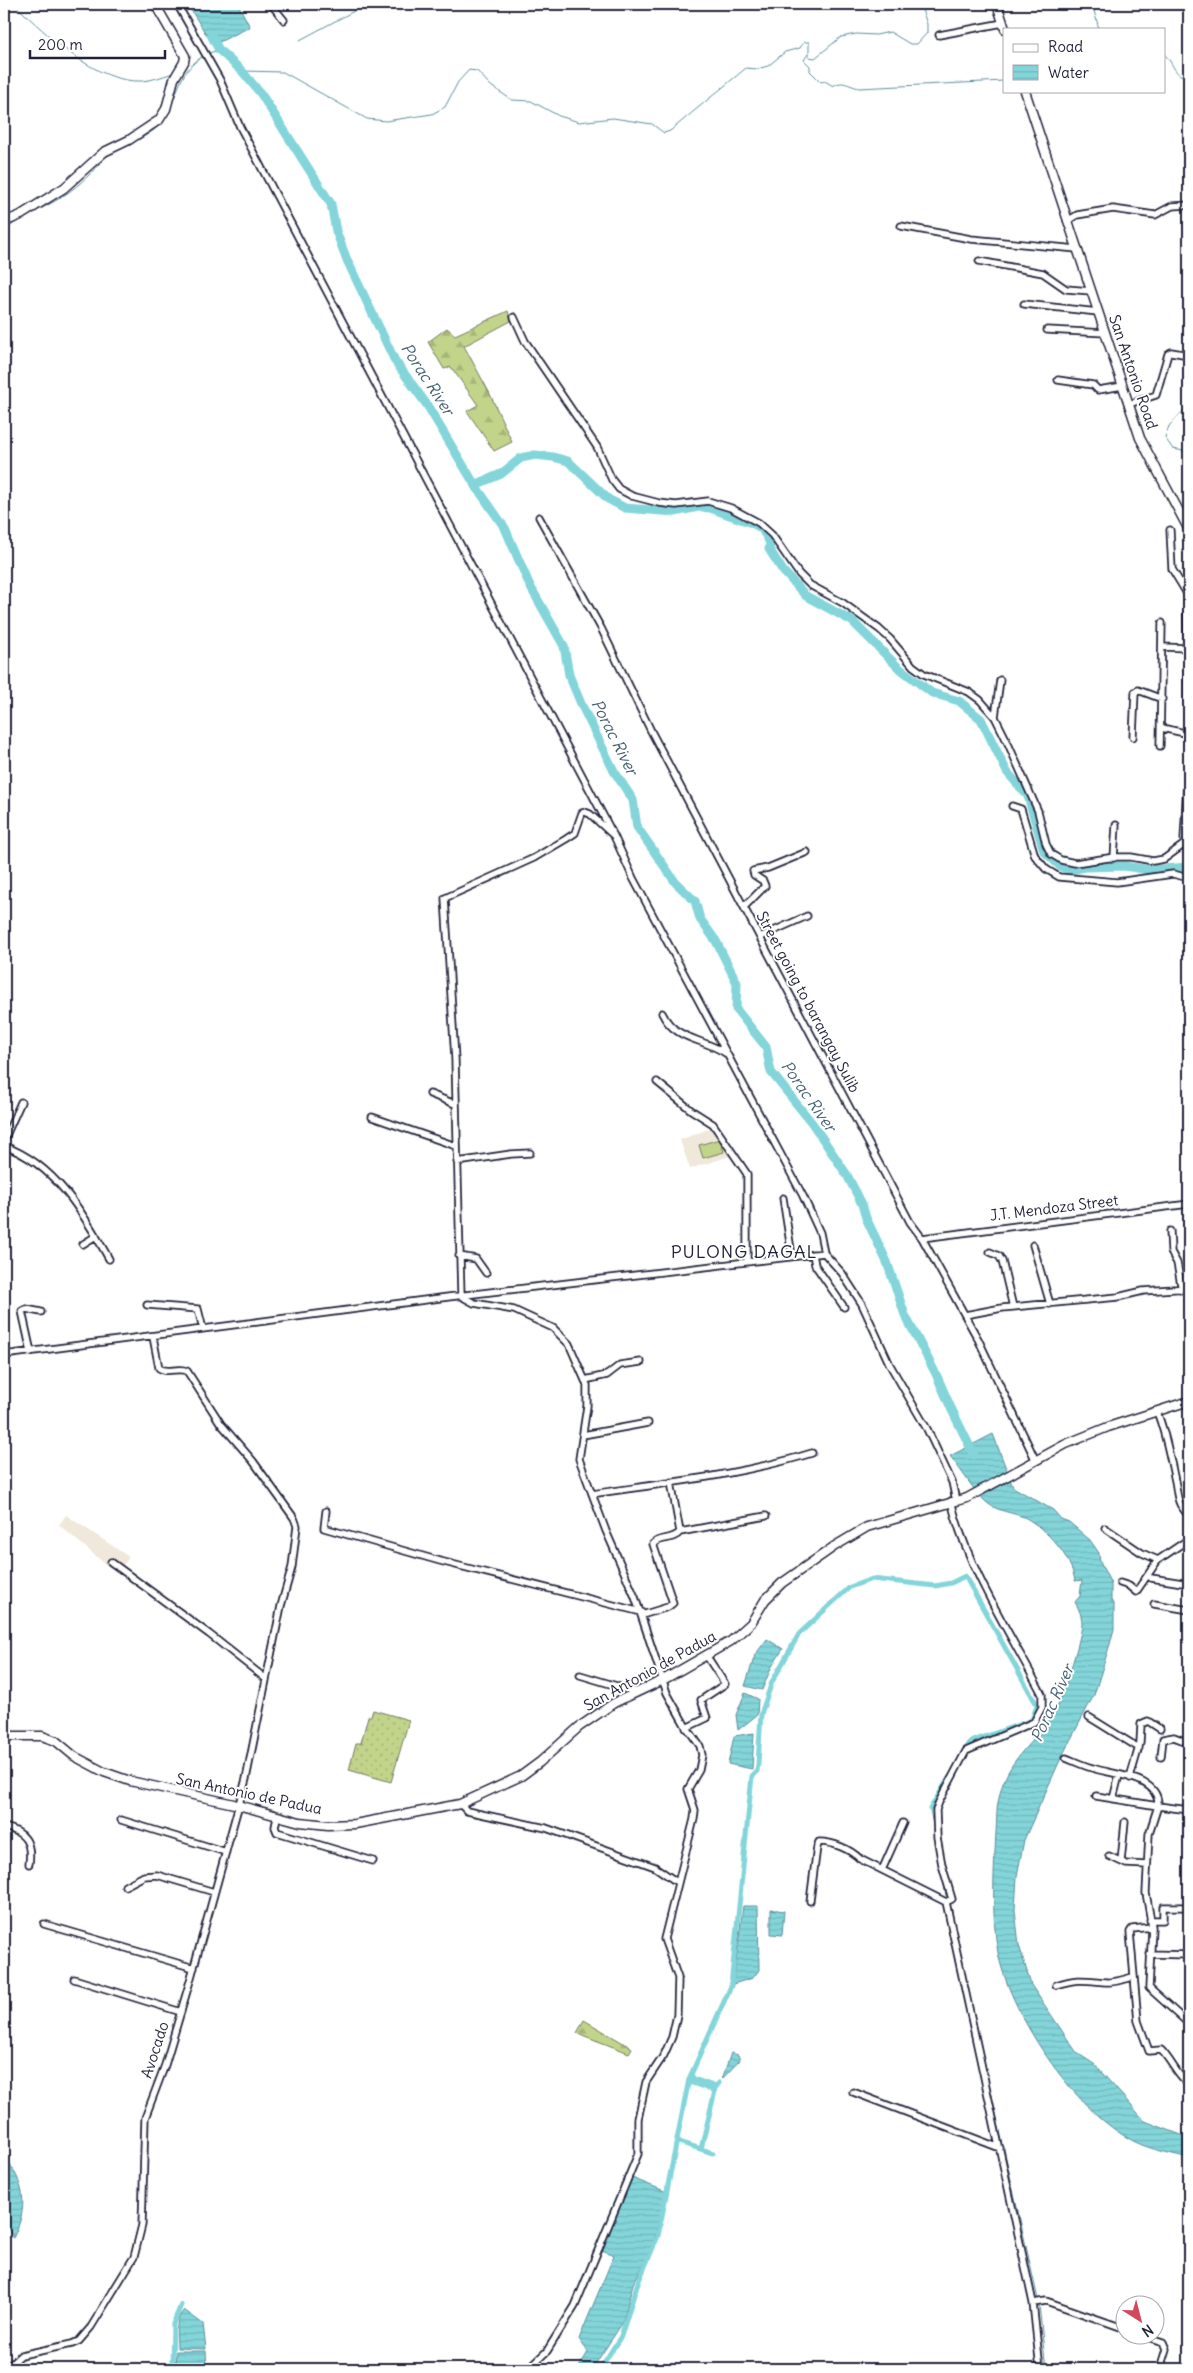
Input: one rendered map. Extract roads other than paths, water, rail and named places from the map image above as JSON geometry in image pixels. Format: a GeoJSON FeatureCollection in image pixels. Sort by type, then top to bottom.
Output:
{"type":"FeatureCollection","features":[{"type":"Feature","properties":{"kind":"street"},"geometry":{"type":"LineString","coordinates":[[4,222],[21,215],[64,188],[104,152],[129,140],[159,120],[166,109],[174,79],[184,62],[184,56],[155,4]]}},
{"type":"Feature","properties":{"kind":"street"},"geometry":{"type":"LineString","coordinates":[[177,4],[220,80],[240,127],[614,836],[633,878],[803,1196],[817,1225],[824,1253],[842,1272],[862,1304],[890,1365],[927,1429],[952,1482],[957,1525],[972,1562],[1042,1694],[1042,1707],[1034,1722],[966,1751],[939,1802],[936,1810],[937,1837],[952,1899],[946,1902]]}},
{"type":"Feature","properties":{"kind":"street"},"geometry":{"type":"LineString","coordinates":[[271,4],[284,20]]}},
{"type":"Feature","properties":{"kind":"street"},"geometry":{"type":"LineString","coordinates":[[938,35],[1004,26],[997,4]]}},
{"type":"Feature","properties":{"kind":"street","name":"San Antonio Road"},"geometry":{"type":"LineString","coordinates":[[1025,92],[1066,219],[1144,446],[1189,530]]}},
{"type":"Feature","properties":{"kind":"street"},"geometry":{"type":"LineString","coordinates":[[1066,219],[1077,215],[1113,209],[1155,215],[1172,206],[1189,205]]}},
{"type":"Feature","properties":{"kind":"street"},"geometry":{"type":"LineString","coordinates":[[901,226],[977,240],[1077,249]]}},
{"type":"Feature","properties":{"kind":"street"},"geometry":{"type":"LineString","coordinates":[[979,261],[1043,273],[1066,290],[1091,291]]}},
{"type":"Feature","properties":{"kind":"street"},"geometry":{"type":"LineString","coordinates":[[1024,304],[1098,312]]}},
{"type":"Feature","properties":{"kind":"street"},"geometry":{"type":"LineString","coordinates":[[514,317],[526,340],[597,447],[612,480],[619,489],[632,496],[659,503],[676,505],[708,501],[731,508],[759,523],[772,536],[799,574],[810,585],[843,603],[879,629],[913,666],[924,674],[969,692],[980,700],[995,717],[1038,811],[1046,844],[1052,854],[1061,860],[1075,863],[1114,858],[1158,860],[1170,855],[1188,843],[1184,839],[1189,734],[1189,599],[1172,569],[1170,530]]}},
{"type":"Feature","properties":{"kind":"street"},"geometry":{"type":"LineString","coordinates":[[1046,330],[1106,334]]}},
{"type":"Feature","properties":{"kind":"street"},"geometry":{"type":"LineString","coordinates":[[1129,404],[1156,395],[1168,354],[1171,352],[1189,355]]}},
{"type":"Feature","properties":{"kind":"street"},"geometry":{"type":"LineString","coordinates":[[1058,380],[1094,385],[1098,390],[1123,386]]}},
{"type":"Feature","properties":{"kind":"street","name":"Street going to barangay Sulib"},"geometry":{"type":"LineString","coordinates":[[539,517],[601,628],[674,776],[910,1222],[922,1238],[965,1315],[1035,1459]]}},
{"type":"Feature","properties":{"kind":"street"},"geometry":{"type":"LineString","coordinates":[[1160,746],[1162,728],[1162,623]]}},
{"type":"Feature","properties":{"kind":"street"},"geometry":{"type":"LineString","coordinates":[[1162,646],[1188,648]]}},
{"type":"Feature","properties":{"kind":"street"},"geometry":{"type":"LineString","coordinates":[[995,717],[1000,680]]}},
{"type":"Feature","properties":{"kind":"street"},"geometry":{"type":"LineString","coordinates":[[1133,737],[1135,692],[1138,690],[1162,699]]}},
{"type":"Feature","properties":{"kind":"street"},"geometry":{"type":"LineString","coordinates":[[1162,728],[1189,734]]}},
{"type":"Feature","properties":{"kind":"street"},"geometry":{"type":"LineString","coordinates":[[1012,806],[1021,809],[1035,856],[1046,869],[1059,877],[1116,882],[1173,874],[1189,878]]}},
{"type":"Feature","properties":{"kind":"street"},"geometry":{"type":"LineString","coordinates":[[461,1296],[456,1104],[445,898],[534,858],[566,839],[575,833],[582,813],[590,814],[614,836]]}},
{"type":"Feature","properties":{"kind":"street"},"geometry":{"type":"LineString","coordinates":[[1114,858],[1116,825]]}},
{"type":"Feature","properties":{"kind":"street"},"geometry":{"type":"LineString","coordinates":[[744,907],[765,886],[754,875],[753,871],[807,852]]}},
{"type":"Feature","properties":{"kind":"street"},"geometry":{"type":"LineString","coordinates":[[760,937],[807,916]]}},
{"type":"Feature","properties":{"kind":"street"},"geometry":{"type":"LineString","coordinates":[[662,1012],[666,1021],[676,1032],[686,1037],[715,1045],[729,1055]]}},
{"type":"Feature","properties":{"kind":"street"},"geometry":{"type":"LineString","coordinates":[[657,1082],[691,1110],[713,1124],[747,1174],[747,1262]]}},
{"type":"Feature","properties":{"kind":"street"},"geometry":{"type":"LineString","coordinates":[[430,1094],[456,1104]]}},
{"type":"Feature","properties":{"kind":"street"},"geometry":{"type":"LineString","coordinates":[[4,1140],[21,1102]]}},
{"type":"Feature","properties":{"kind":"street"},"geometry":{"type":"LineString","coordinates":[[372,1117],[456,1146]]}},
{"type":"Feature","properties":{"kind":"street"},"geometry":{"type":"LineString","coordinates":[[4,1146],[34,1161],[56,1182],[75,1203],[109,1259]]}},
{"type":"Feature","properties":{"kind":"street"},"geometry":{"type":"LineString","coordinates":[[457,1162],[530,1153]]}},
{"type":"Feature","properties":{"kind":"street"},"geometry":{"type":"LineString","coordinates":[[783,1198],[792,1256]]}},
{"type":"Feature","properties":{"kind":"street","name":"J.T. Mendoza Street"},"geometry":{"type":"LineString","coordinates":[[922,1238],[1189,1204]]}},
{"type":"Feature","properties":{"kind":"street"},"geometry":{"type":"LineString","coordinates":[[1170,1231],[1172,1252],[1177,1263],[1182,1290]]}},
{"type":"Feature","properties":{"kind":"street"},"geometry":{"type":"LineString","coordinates":[[83,1244],[96,1236]]}},
{"type":"Feature","properties":{"kind":"street"},"geometry":{"type":"LineString","coordinates":[[1033,1245],[1050,1304]]}},
{"type":"Feature","properties":{"kind":"street"},"geometry":{"type":"LineString","coordinates":[[990,1252],[999,1256],[1002,1261],[1013,1307]]}},
{"type":"Feature","properties":{"kind":"street"},"geometry":{"type":"LineString","coordinates":[[4,1355],[153,1337],[203,1328],[824,1253]]}},
{"type":"Feature","properties":{"kind":"street"},"geometry":{"type":"LineString","coordinates":[[813,1254],[815,1266],[844,1307]]}},
{"type":"Feature","properties":{"kind":"street"},"geometry":{"type":"LineString","coordinates":[[459,1256],[476,1259],[486,1274]]}},
{"type":"Feature","properties":{"kind":"street"},"geometry":{"type":"LineString","coordinates":[[965,1315],[1013,1307],[1118,1297],[1143,1291],[1182,1290],[1189,1288]]}},
{"type":"Feature","properties":{"kind":"street"},"geometry":{"type":"LineString","coordinates":[[461,1296],[474,1303],[506,1307],[553,1328],[569,1344],[585,1380],[587,1406],[579,1459],[641,1614],[674,1708],[700,1746],[702,1754],[699,1770],[688,1789],[695,1810],[694,1819],[664,1939],[678,1978],[677,2014],[668,2046],[646,2082],[638,2120],[638,2154],[574,2306],[547,2351],[528,2369]]}},
{"type":"Feature","properties":{"kind":"street"},"geometry":{"type":"LineString","coordinates":[[147,1305],[198,1309],[203,1328]]}},
{"type":"Feature","properties":{"kind":"street"},"geometry":{"type":"LineString","coordinates":[[31,1352],[22,1311],[26,1309],[41,1312]]}},
{"type":"Feature","properties":{"kind":"street","name":"Avocado"},"geometry":{"type":"LineString","coordinates":[[6,2369],[21,2356],[79,2341],[90,2327],[134,2257],[142,2225],[145,2118],[165,2065],[240,1806],[281,1606],[292,1567],[297,1523],[253,1461],[221,1424],[187,1371],[182,1369],[164,1371],[159,1368],[153,1337]]}},
{"type":"Feature","properties":{"kind":"street"},"geometry":{"type":"LineString","coordinates":[[585,1380],[610,1374],[620,1365],[641,1362]]}},
{"type":"Feature","properties":{"kind":"street","name":"San Antonio de Padua"},"geometry":{"type":"LineString","coordinates":[[6,1736],[42,1736],[56,1741],[74,1756],[104,1772],[161,1789],[240,1806],[276,1817],[328,1825],[355,1824],[460,1804],[520,1776],[540,1762],[579,1727],[614,1703],[663,1680],[730,1641],[751,1623],[765,1600],[782,1583],[835,1546],[867,1527],[970,1496],[1035,1459],[1108,1427],[1189,1401]]}},
{"type":"Feature","properties":{"kind":"street"},"geometry":{"type":"LineString","coordinates":[[1157,1412],[1167,1442],[1168,1457],[1176,1484],[1174,1490],[1180,1506],[1189,1516]]}},
{"type":"Feature","properties":{"kind":"street"},"geometry":{"type":"LineString","coordinates":[[583,1434],[648,1423]]}},
{"type":"Feature","properties":{"kind":"street"},"geometry":{"type":"LineString","coordinates":[[592,1494],[776,1464],[812,1453]]}},
{"type":"Feature","properties":{"kind":"street"},"geometry":{"type":"LineString","coordinates":[[671,1482],[680,1532]]}},
{"type":"Feature","properties":{"kind":"street"},"geometry":{"type":"LineString","coordinates":[[326,1511],[324,1528],[641,1614],[668,1607],[673,1603],[653,1544],[657,1541],[675,1538],[680,1532],[766,1516]]}},
{"type":"Feature","properties":{"kind":"street"},"geometry":{"type":"LineString","coordinates":[[1105,1528],[1142,1553],[1158,1560]]}},
{"type":"Feature","properties":{"kind":"street"},"geometry":{"type":"LineString","coordinates":[[1120,1583],[1130,1586],[1136,1592],[1158,1560],[1189,1540]]}},
{"type":"Feature","properties":{"kind":"street"},"geometry":{"type":"LineString","coordinates":[[111,1562],[209,1634],[266,1679]]}},
{"type":"Feature","properties":{"kind":"street"},"geometry":{"type":"LineString","coordinates":[[1152,1578],[1189,1584]]}},
{"type":"Feature","properties":{"kind":"street"},"geometry":{"type":"LineString","coordinates":[[1154,1604],[1189,1610]]}},
{"type":"Feature","properties":{"kind":"street"},"geometry":{"type":"LineString","coordinates":[[686,1728],[707,1718],[701,1700],[724,1684],[706,1656]]}},
{"type":"Feature","properties":{"kind":"street"},"geometry":{"type":"LineString","coordinates":[[580,1675],[637,1692]]}},
{"type":"Feature","properties":{"kind":"street"},"geometry":{"type":"LineString","coordinates":[[1089,1717],[1139,1748]]}},
{"type":"Feature","properties":{"kind":"street"},"geometry":{"type":"LineString","coordinates":[[1130,1778],[1139,1748],[1141,1724],[1148,1721],[1160,1729]]}},
{"type":"Feature","properties":{"kind":"street"},"geometry":{"type":"LineString","coordinates":[[4,1750],[6,1736]]}},
{"type":"Feature","properties":{"kind":"street"},"geometry":{"type":"LineString","coordinates":[[1161,1757],[1163,1739],[1174,1737],[1189,1743]]}},
{"type":"Feature","properties":{"kind":"street"},"geometry":{"type":"LineString","coordinates":[[1066,1758],[1093,1769],[1147,1784],[1157,1795],[1158,1806],[1149,1834],[1147,1866],[1146,1893],[1152,1927],[1149,1988],[1189,2024]]}},
{"type":"Feature","properties":{"kind":"street"},"geometry":{"type":"LineString","coordinates":[[1113,1799],[1119,1775]]}},
{"type":"Feature","properties":{"kind":"street"},"geometry":{"type":"LineString","coordinates":[[1096,1796],[1189,1810]]}},
{"type":"Feature","properties":{"kind":"street"},"geometry":{"type":"LineString","coordinates":[[460,1804],[467,1811],[546,1828],[655,1867],[677,1882]]}},
{"type":"Feature","properties":{"kind":"street"},"geometry":{"type":"LineString","coordinates":[[276,1817],[275,1828],[277,1832],[373,1861]]}},
{"type":"Feature","properties":{"kind":"street"},"geometry":{"type":"LineString","coordinates":[[121,1820],[226,1852]]}},
{"type":"Feature","properties":{"kind":"street"},"geometry":{"type":"LineString","coordinates":[[882,1870],[903,1822]]}},
{"type":"Feature","properties":{"kind":"street"},"geometry":{"type":"LineString","coordinates":[[1121,1861],[1125,1822]]}},
{"type":"Feature","properties":{"kind":"street"},"geometry":{"type":"LineString","coordinates":[[4,1827],[18,1831],[24,1836],[30,1856],[29,1864]]}},
{"type":"Feature","properties":{"kind":"street"},"geometry":{"type":"LineString","coordinates":[[810,1901],[819,1842],[827,1842],[853,1853],[860,1859],[946,1902]]}},
{"type":"Feature","properties":{"kind":"street"},"geometry":{"type":"LineString","coordinates":[[1109,1856],[1131,1865],[1147,1866]]}},
{"type":"Feature","properties":{"kind":"street"},"geometry":{"type":"LineString","coordinates":[[125,1886],[144,1876],[157,1875],[214,1892]]}},
{"type":"Feature","properties":{"kind":"street"},"geometry":{"type":"LineString","coordinates":[[946,1902],[1033,2303],[1040,2369]]}},
{"type":"Feature","properties":{"kind":"street"},"geometry":{"type":"LineString","coordinates":[[1150,1920],[1163,1920],[1163,1906],[1189,1907]]}},
{"type":"Feature","properties":{"kind":"street"},"geometry":{"type":"LineString","coordinates":[[44,1924],[194,1968]]}},
{"type":"Feature","properties":{"kind":"street"},"geometry":{"type":"LineString","coordinates":[[1152,1927],[1130,1930],[1138,2021],[1149,2051],[1161,2050],[1178,2075],[1189,2085]]}},
{"type":"Feature","properties":{"kind":"street"},"geometry":{"type":"LineString","coordinates":[[1150,1954],[1189,1954]]}},
{"type":"Feature","properties":{"kind":"street"},"geometry":{"type":"LineString","coordinates":[[1056,1985],[1076,1979],[1106,1982],[1133,1977]]}},
{"type":"Feature","properties":{"kind":"street"},"geometry":{"type":"LineString","coordinates":[[74,1979],[181,2012]]}},
{"type":"Feature","properties":{"kind":"street"},"geometry":{"type":"LineString","coordinates":[[853,2092],[1000,2148]]}},
{"type":"Feature","properties":{"kind":"street"},"geometry":{"type":"LineString","coordinates":[[1033,2303],[1046,2301],[1116,2326]]}},
{"type":"Feature","properties":{"kind":"street"},"geometry":{"type":"LineString","coordinates":[[1165,2346],[1166,2349],[1162,2362],[1166,2369]]}},
{"type":"Feature","properties":{"kind":"water"},"geometry":{"type":"Polygon","coordinates":[[[187,4],[238,4],[250,27],[213,45],[187,4]]]}},
{"type":"Feature","properties":{"kind":"water"},"geometry":{"type":"Polygon","coordinates":[[[993,1434],[1013,1487],[1053,1510],[1061,1519],[1069,1522],[1090,1540],[1099,1553],[1100,1562],[1111,1584],[1111,1600],[1114,1606],[1114,1629],[1094,1695],[1061,1758],[1024,1840],[1017,1876],[1015,1910],[1019,1945],[1031,1985],[1077,2053],[1094,2064],[1145,2121],[1189,2138],[1189,2158],[1142,2145],[1119,2132],[1095,2113],[1052,2064],[1033,2035],[1005,1979],[998,1953],[994,1923],[994,1862],[998,1802],[1008,1773],[1021,1753],[1053,1714],[1066,1684],[1081,1632],[1080,1613],[1075,1602],[1080,1596],[1082,1580],[1075,1581],[1069,1562],[1042,1529],[1026,1518],[1000,1510],[986,1502],[950,1456],[993,1434]]]}},
{"type":"Feature","properties":{"kind":"water"},"geometry":{"type":"Polygon","coordinates":[[[767,1639],[783,1649],[771,1668],[762,1690],[745,1686],[755,1655],[767,1639]]]}},
{"type":"Feature","properties":{"kind":"water"},"geometry":{"type":"Polygon","coordinates":[[[745,1693],[758,1699],[757,1715],[738,1730],[736,1715],[745,1693]]]}},
{"type":"Feature","properties":{"kind":"water"},"geometry":{"type":"Polygon","coordinates":[[[754,1733],[752,1769],[728,1764],[734,1736],[754,1733]]]}},
{"type":"Feature","properties":{"kind":"water"},"geometry":{"type":"Polygon","coordinates":[[[743,1906],[758,1906],[759,1970],[753,1978],[733,1984],[743,1906]]]}},
{"type":"Feature","properties":{"kind":"water"},"geometry":{"type":"Polygon","coordinates":[[[771,1909],[784,1911],[782,1935],[771,1934],[771,1909]]]}},
{"type":"Feature","properties":{"kind":"water"},"geometry":{"type":"Polygon","coordinates":[[[731,2053],[738,2055],[740,2060],[722,2079],[731,2053]]]}},
{"type":"Feature","properties":{"kind":"water"},"geometry":{"type":"Polygon","coordinates":[[[4,2156],[17,2176],[22,2196],[21,2216],[13,2238],[4,2219],[4,2156]]]}},
{"type":"Feature","properties":{"kind":"water"},"geometry":{"type":"Polygon","coordinates":[[[632,2178],[667,2192],[652,2249],[633,2284],[623,2322],[592,2369],[578,2369],[588,2352],[579,2339],[614,2255],[602,2250],[632,2178]]]}},
{"type":"Feature","properties":{"kind":"water"},"geometry":{"type":"Polygon","coordinates":[[[184,2310],[203,2324],[206,2349],[177,2348],[177,2323],[184,2310]]]}},
{"type":"Feature","properties":{"kind":"water"},"geometry":{"type":"Polygon","coordinates":[[[176,2351],[206,2351],[207,2369],[175,2369],[176,2351]]]}},
{"type":"Feature","properties":{"kind":"waterway"},"geometry":{"type":"LineString","coordinates":[[14,4],[73,55],[107,74],[125,80],[143,81],[173,73]]}},
{"type":"Feature","properties":{"kind":"waterway"},"geometry":{"type":"LineString","coordinates":[[300,40],[367,4]]}},
{"type":"Feature","properties":{"kind":"waterway"},"geometry":{"type":"LineString","coordinates":[[242,71],[283,72],[367,119],[386,121],[432,114],[445,107],[458,82],[469,70],[477,71],[491,86],[512,100],[531,101],[559,116],[579,122],[613,118],[652,124],[664,133],[670,131],[746,68],[757,69],[768,66],[785,52],[800,48],[804,42],[809,42],[809,57],[815,58],[841,37],[856,34],[876,35],[890,32],[910,44],[917,44],[927,33],[927,24],[920,4]]}},
{"type":"Feature","properties":{"kind":"waterway"},"geometry":{"type":"LineString","coordinates":[[1091,4],[1099,28]]}},
{"type":"Feature","properties":{"kind":"waterway","name":"Porac River"},"geometry":{"type":"LineString","coordinates":[[211,35],[219,50],[242,71],[261,94],[331,204],[336,231],[347,260],[395,361],[427,405],[475,485],[505,528],[530,586],[564,646],[569,675],[582,706],[614,771],[633,800],[637,827],[676,883],[695,901],[700,919],[716,941],[737,983],[736,1009],[766,1047],[771,1072],[812,1123],[847,1175],[862,1204],[866,1218],[887,1262],[905,1315],[936,1374],[974,1455]]}},
{"type":"Feature","properties":{"kind":"waterway"},"geometry":{"type":"LineString","coordinates":[[209,53],[219,50]]}},
{"type":"Feature","properties":{"kind":"waterway"},"geometry":{"type":"LineString","coordinates":[[808,54],[804,60],[810,66],[810,71],[821,82],[825,81],[833,86],[839,83],[859,88],[1003,81]]}},
{"type":"Feature","properties":{"kind":"waterway"},"geometry":{"type":"LineString","coordinates":[[171,106],[186,72],[203,56]]}},
{"type":"Feature","properties":{"kind":"waterway"},"geometry":{"type":"LineString","coordinates":[[1166,56],[1180,75],[1189,76]]}},
{"type":"Feature","properties":{"kind":"waterway"},"geometry":{"type":"LineString","coordinates":[[31,213],[69,192],[109,155],[150,133],[163,121],[167,114]]}},
{"type":"Feature","properties":{"kind":"waterway"},"geometry":{"type":"LineString","coordinates":[[4,231],[19,220]]}},
{"type":"Feature","properties":{"kind":"waterway"},"geometry":{"type":"LineString","coordinates":[[1189,405],[1169,426],[1165,438],[1173,449],[1189,452]]}},
{"type":"Feature","properties":{"kind":"waterway"},"geometry":{"type":"LineString","coordinates":[[475,485],[501,474],[521,458],[535,455],[553,457],[568,461],[608,499],[625,508],[675,512],[698,507],[710,508],[752,523],[762,529],[770,543],[769,549],[783,571],[806,596],[852,621],[898,667],[932,693],[959,701],[981,719],[1007,772],[1028,796],[1044,851],[1061,867],[1071,870],[1085,867],[1124,866],[1150,870],[1189,867]]}},
{"type":"Feature","properties":{"kind":"waterway"},"geometry":{"type":"LineString","coordinates":[[600,2369],[621,2336],[637,2285],[658,2236],[689,2079],[731,1986],[752,1776],[757,1771],[758,1764],[761,1714],[772,1682],[799,1634],[850,1587],[872,1579],[935,1586],[951,1583],[965,1576],[1037,1705],[1032,1720],[970,1742],[964,1753]]}},
{"type":"Feature","properties":{"kind":"waterway"},"geometry":{"type":"LineString","coordinates":[[930,1809],[949,1778]]}},
{"type":"Feature","properties":{"kind":"waterway"},"geometry":{"type":"LineString","coordinates":[[930,1809],[934,1831]]}},
{"type":"Feature","properties":{"kind":"waterway"},"geometry":{"type":"LineString","coordinates":[[943,1879],[946,1896]]}},
{"type":"Feature","properties":{"kind":"waterway"},"geometry":{"type":"LineString","coordinates":[[972,2008],[1038,2299]]}},
{"type":"Feature","properties":{"kind":"waterway"},"geometry":{"type":"LineString","coordinates":[[691,2075],[694,2079],[716,2087],[719,2083]]}},
{"type":"Feature","properties":{"kind":"waterway"},"geometry":{"type":"LineString","coordinates":[[689,2082],[715,2091],[701,2149]]}},
{"type":"Feature","properties":{"kind":"waterway"},"geometry":{"type":"LineString","coordinates":[[679,2142],[713,2153]]}},
{"type":"Feature","properties":{"kind":"waterway"},"geometry":{"type":"LineString","coordinates":[[172,2369],[173,2324],[181,2305]]}},
{"type":"Feature","properties":{"kind":"waterway"},"geometry":{"type":"LineString","coordinates":[[1039,2305],[1046,2369]]}},
{"type":"Feature","properties":{"kind":"district","name":"PULONG DAGAL"},"geometry":{"type":"Point","coordinates":[744,1252]}}]}
